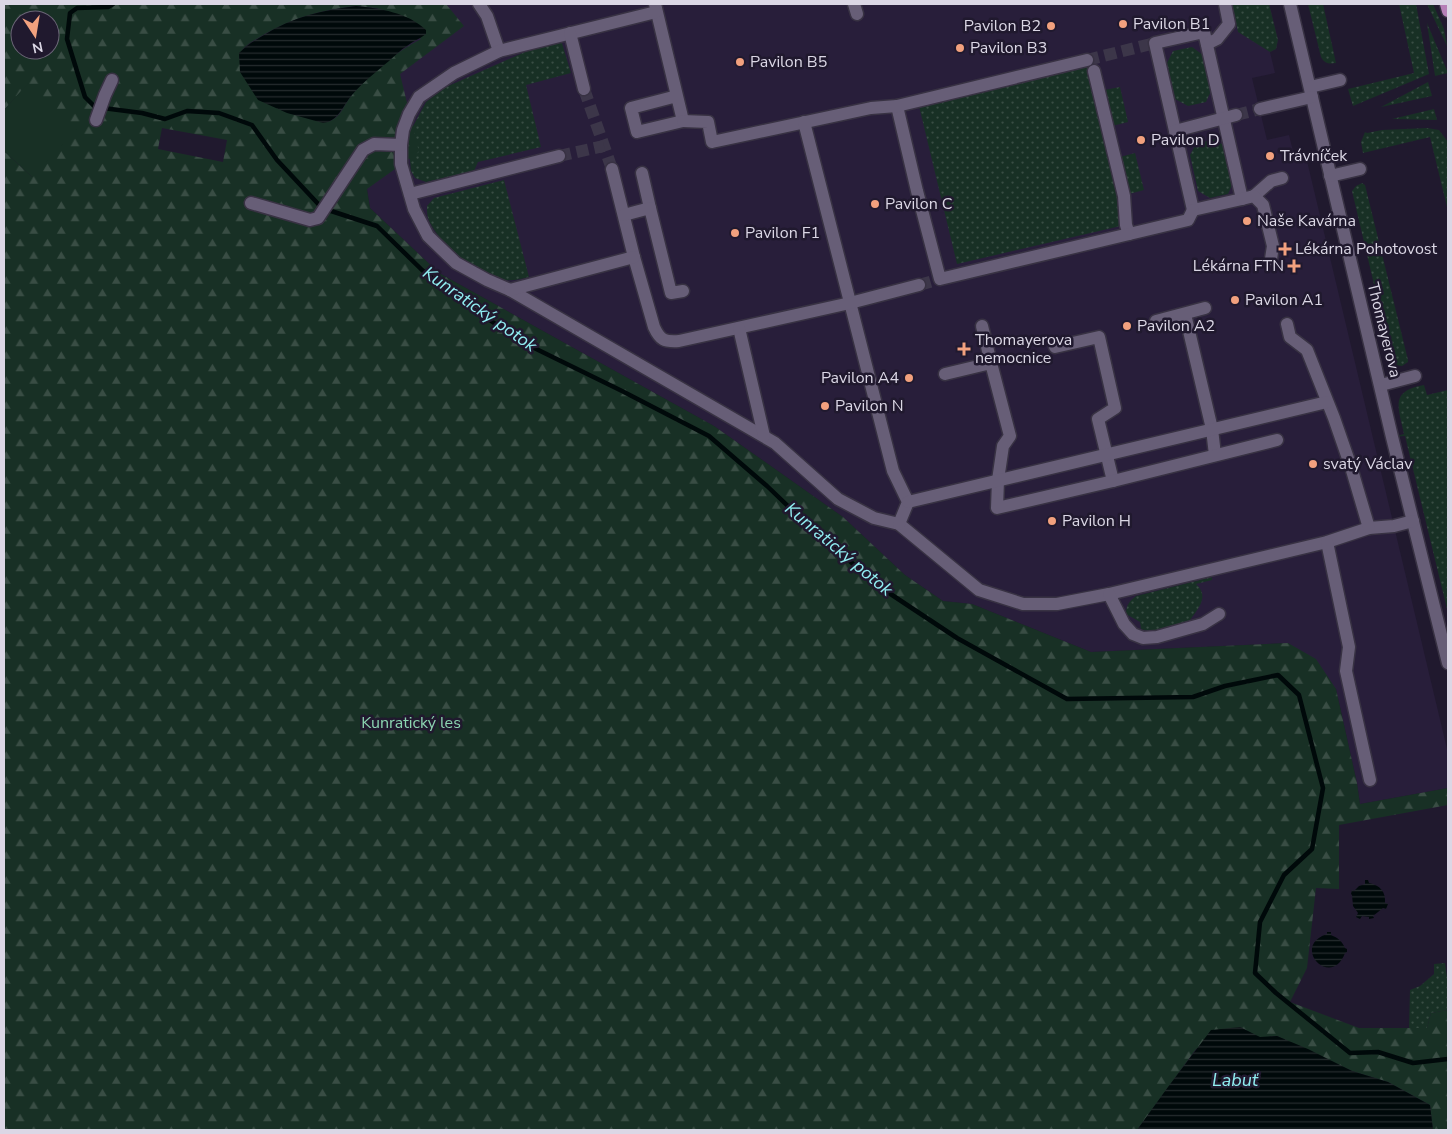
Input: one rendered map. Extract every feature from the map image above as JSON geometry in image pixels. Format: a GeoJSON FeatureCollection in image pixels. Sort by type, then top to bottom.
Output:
{"type":"FeatureCollection","features":[{"type":"Feature","properties":{"kind":"main road"},"geometry":{"type":"LineString","coordinates":[[1446,4],[1448,11]]}},
{"type":"Feature","properties":{"kind":"street"},"geometry":{"type":"LineString","coordinates":[[480,4],[488,16],[499,51]]}},
{"type":"Feature","properties":{"kind":"street"},"geometry":{"type":"LineString","coordinates":[[1207,44],[1217,39],[1229,24],[1224,4]]}},
{"type":"Feature","properties":{"kind":"street","name":"Thomayerova"},"geometry":{"type":"LineString","coordinates":[[1290,4],[1448,663]]}},
{"type":"Feature","properties":{"kind":"street"},"geometry":{"type":"LineString","coordinates":[[683,121],[656,8],[499,51],[454,73],[419,97],[409,114],[403,130],[401,164],[414,209],[428,236],[456,263],[510,290],[764,436],[775,443],[838,499],[874,518],[899,524],[979,590],[1022,604],[1057,604],[1109,594],[1327,542],[1369,528],[1394,526],[1413,521]]}},
{"type":"Feature","properties":{"kind":"street"},"geometry":{"type":"LineString","coordinates":[[570,32],[584,89]]}},
{"type":"Feature","properties":{"kind":"street"},"geometry":{"type":"LineString","coordinates":[[897,106],[940,279],[1188,220],[1193,210],[1155,43],[1204,32],[1230,117],[1248,197],[1263,205],[1273,246],[1271,259]]}},
{"type":"Feature","properties":{"kind":"street"},"geometry":{"type":"LineString","coordinates":[[677,96],[631,108],[637,132],[683,121],[708,122],[712,142],[871,108],[897,106],[1087,60]]}},
{"type":"Feature","properties":{"kind":"street"},"geometry":{"type":"LineString","coordinates":[[1094,71],[1124,196],[1128,234]]}},
{"type":"Feature","properties":{"kind":"street"},"geometry":{"type":"LineString","coordinates":[[96,120],[104,95],[112,80]]}},
{"type":"Feature","properties":{"kind":"street"},"geometry":{"type":"LineString","coordinates":[[1260,109],[1340,80]]}},
{"type":"Feature","properties":{"kind":"street"},"geometry":{"type":"LineString","coordinates":[[1175,131],[1230,117]]}},
{"type":"Feature","properties":{"kind":"street"},"geometry":{"type":"LineString","coordinates":[[804,122],[893,471],[908,502],[899,524]]}},
{"type":"Feature","properties":{"kind":"street"},"geometry":{"type":"LineString","coordinates":[[251,202],[310,220],[318,218],[363,150],[374,144],[401,145]]}},
{"type":"Feature","properties":{"kind":"street"},"geometry":{"type":"LineString","coordinates":[[410,194],[559,156]]}},
{"type":"Feature","properties":{"kind":"street"},"geometry":{"type":"LineString","coordinates":[[612,169],[654,327],[659,337],[668,342],[850,303],[920,285]]}},
{"type":"Feature","properties":{"kind":"street"},"geometry":{"type":"LineString","coordinates":[[1330,176],[1360,169]]}},
{"type":"Feature","properties":{"kind":"street"},"geometry":{"type":"LineString","coordinates":[[642,173],[671,293],[683,291]]}},
{"type":"Feature","properties":{"kind":"street"},"geometry":{"type":"LineString","coordinates":[[1193,210],[1248,197],[1271,181],[1282,178]]}},
{"type":"Feature","properties":{"kind":"street"},"geometry":{"type":"LineString","coordinates":[[624,215],[650,208]]}},
{"type":"Feature","properties":{"kind":"street"},"geometry":{"type":"LineString","coordinates":[[510,290],[634,257]]}},
{"type":"Feature","properties":{"kind":"street"},"geometry":{"type":"LineString","coordinates":[[1156,321],[1205,308]]}},
{"type":"Feature","properties":{"kind":"street"},"geometry":{"type":"LineString","coordinates":[[1185,314],[1212,430],[1215,455]]}},
{"type":"Feature","properties":{"kind":"street"},"geometry":{"type":"LineString","coordinates":[[1287,324],[1290,337],[1308,350],[1351,467],[1369,528]]}},
{"type":"Feature","properties":{"kind":"street"},"geometry":{"type":"LineString","coordinates":[[982,326],[1010,436],[1003,446],[998,480],[997,508],[1277,440]]}},
{"type":"Feature","properties":{"kind":"street"},"geometry":{"type":"LineString","coordinates":[[739,328],[764,436]]}},
{"type":"Feature","properties":{"kind":"street"},"geometry":{"type":"LineString","coordinates":[[1055,347],[1099,336],[1115,408],[1098,419],[1113,481]]}},
{"type":"Feature","properties":{"kind":"street"},"geometry":{"type":"LineString","coordinates":[[944,374],[991,363]]}},
{"type":"Feature","properties":{"kind":"street"},"geometry":{"type":"LineString","coordinates":[[1381,384],[1415,376]]}},
{"type":"Feature","properties":{"kind":"street"},"geometry":{"type":"LineString","coordinates":[[908,502],[1327,402]]}},
{"type":"Feature","properties":{"kind":"street"},"geometry":{"type":"LineString","coordinates":[[1327,542],[1349,647],[1346,671],[1370,780]]}},
{"type":"Feature","properties":{"kind":"street"},"geometry":{"type":"LineString","coordinates":[[1109,594],[1124,624],[1133,634],[1143,638],[1157,637],[1203,624],[1219,614]]}},
{"type":"Feature","properties":{"kind":"shaded area","name":"Thomayerova nemocnice"},"geometry":{"type":"Polygon","coordinates":[[[221,4],[1269,4],[1278,40],[1276,49],[1270,52],[1275,73],[1252,78],[1267,140],[1289,135],[1294,155],[1301,155],[1307,161],[1448,753],[1448,788],[1360,804],[1336,689],[1288,643],[1091,652],[972,604],[943,601],[905,575],[843,517],[714,426],[439,273],[370,208],[367,189],[221,4]]]}},
{"type":"Feature","properties":{"kind":"green space","name":"Kunratický les"},"geometry":{"type":"Polygon","coordinates":[[[4,4],[446,4],[464,26],[400,74],[419,152],[367,189],[370,208],[439,273],[714,426],[843,517],[905,575],[943,601],[972,604],[1091,652],[1288,643],[1316,659],[1336,689],[1360,804],[1448,788],[1448,805],[1339,825],[1339,889],[1316,888],[1307,968],[1290,1002],[1359,1028],[1427,1028],[1431,1013],[1448,1010],[1448,1130],[1433,1130],[1430,1105],[1388,1082],[1352,1071],[1277,1036],[1260,1038],[1240,1027],[1196,1049],[1137,1130],[4,1130],[4,151],[32,177],[28,84],[4,110],[4,4]],[[356,6],[306,16],[283,25],[250,43],[244,48],[239,58],[317,120],[328,122],[335,118],[351,96],[374,72],[402,50],[421,39],[396,14],[376,8],[356,6]],[[162,128],[158,149],[223,162],[227,140],[162,128]]]}},
{"type":"Feature","properties":{"kind":"green space"},"geometry":{"type":"Polygon","coordinates":[[[1232,4],[1269,4],[1278,40],[1276,49],[1270,52],[1238,32],[1232,4]]]}},
{"type":"Feature","properties":{"kind":"green space"},"geometry":{"type":"Polygon","coordinates":[[[1308,4],[1323,4],[1336,63],[1327,63],[1321,57],[1308,4]]]}},
{"type":"Feature","properties":{"kind":"green space"},"geometry":{"type":"Polygon","coordinates":[[[1399,4],[1416,4],[1429,74],[1353,106],[1348,89],[1414,73],[1399,4]]]}},
{"type":"Feature","properties":{"kind":"green space"},"geometry":{"type":"Polygon","coordinates":[[[1427,4],[1433,4],[1444,29],[1447,46],[1427,4]]]}},
{"type":"Feature","properties":{"kind":"green space"},"geometry":{"type":"Polygon","coordinates":[[[1427,23],[1448,73],[1435,76],[1427,23]]]}},
{"type":"Feature","properties":{"kind":"green space"},"geometry":{"type":"Polygon","coordinates":[[[561,40],[571,73],[526,85],[541,147],[478,162],[474,171],[426,182],[415,178],[411,171],[409,149],[411,130],[426,102],[446,87],[527,51],[561,40]]]}},
{"type":"Feature","properties":{"kind":"green space"},"geometry":{"type":"Polygon","coordinates":[[[1192,47],[1203,55],[1211,91],[1206,102],[1188,106],[1175,99],[1167,63],[1173,51],[1192,47]]]}},
{"type":"Feature","properties":{"kind":"green space"},"geometry":{"type":"Polygon","coordinates":[[[1087,66],[1125,225],[957,264],[919,106],[1087,66]]]}},
{"type":"Feature","properties":{"kind":"green space"},"geometry":{"type":"Polygon","coordinates":[[[1428,82],[1432,96],[1381,107],[1428,82]]]}},
{"type":"Feature","properties":{"kind":"green space"},"geometry":{"type":"Polygon","coordinates":[[[28,83],[77,129],[32,177],[4,151],[4,110],[28,83]]]}},
{"type":"Feature","properties":{"kind":"green space"},"geometry":{"type":"Polygon","coordinates":[[[1120,87],[1128,122],[1112,126],[1104,90],[1120,87]]]}},
{"type":"Feature","properties":{"kind":"green space"},"geometry":{"type":"Polygon","coordinates":[[[1434,109],[1437,120],[1392,119],[1434,109]]]}},
{"type":"Feature","properties":{"kind":"green space"},"geometry":{"type":"Polygon","coordinates":[[[1427,128],[1439,130],[1448,142],[1448,211],[1430,137],[1363,153],[1361,142],[1365,132],[1427,128]]]}},
{"type":"Feature","properties":{"kind":"green space"},"geometry":{"type":"Polygon","coordinates":[[[1215,139],[1226,147],[1233,183],[1228,194],[1210,198],[1198,191],[1190,155],[1196,144],[1215,139]]]}},
{"type":"Feature","properties":{"kind":"green space"},"geometry":{"type":"Polygon","coordinates":[[[1135,153],[1144,190],[1129,194],[1120,157],[1135,153]]]}},
{"type":"Feature","properties":{"kind":"green space"},"geometry":{"type":"Polygon","coordinates":[[[504,180],[529,277],[514,280],[494,277],[460,257],[440,238],[427,214],[427,206],[434,198],[504,180]]]}},
{"type":"Feature","properties":{"kind":"green space"},"geometry":{"type":"Polygon","coordinates":[[[1362,183],[1365,185],[1408,360],[1402,366],[1393,365],[1352,191],[1362,183]]]}},
{"type":"Feature","properties":{"kind":"green space"},"geometry":{"type":"Polygon","coordinates":[[[1424,385],[1427,395],[1448,390],[1448,613],[1405,436],[1392,437],[1404,434],[1399,408],[1401,396],[1406,391],[1424,385]]]}},
{"type":"Feature","properties":{"kind":"green space"},"geometry":{"type":"Polygon","coordinates":[[[1212,577],[1212,580],[1196,584],[1202,594],[1201,604],[1188,623],[1150,632],[1141,629],[1140,622],[1126,614],[1128,604],[1136,596],[1212,577]]]}},
{"type":"Feature","properties":{"kind":"green space"},"geometry":{"type":"Polygon","coordinates":[[[1445,963],[1448,984],[1448,1010],[1431,1013],[1427,1028],[1409,1028],[1410,990],[1420,986],[1434,974],[1434,964],[1445,963]]]}},
{"type":"Feature","properties":{"kind":"water"},"geometry":{"type":"Polygon","coordinates":[[[356,6],[402,15],[419,24],[426,30],[426,34],[402,49],[370,77],[352,95],[337,116],[328,122],[323,123],[287,113],[258,100],[240,72],[239,53],[254,41],[286,23],[320,12],[356,6]]]}},
{"type":"Feature","properties":{"kind":"water"},"geometry":{"type":"Polygon","coordinates":[[[1365,880],[1376,885],[1381,890],[1385,903],[1388,904],[1386,909],[1383,908],[1373,916],[1374,918],[1369,919],[1369,917],[1362,916],[1360,919],[1356,917],[1358,913],[1353,906],[1351,894],[1352,890],[1354,891],[1359,886],[1365,884],[1365,880]]]}},
{"type":"Feature","properties":{"kind":"water"},"geometry":{"type":"Polygon","coordinates":[[[1327,932],[1331,932],[1331,935],[1340,940],[1347,949],[1339,963],[1331,967],[1323,966],[1317,962],[1313,955],[1312,947],[1327,932]]]}},
{"type":"Feature","properties":{"kind":"water","name":"Labuť"},"geometry":{"type":"Polygon","coordinates":[[[1240,1027],[1260,1037],[1277,1036],[1352,1071],[1388,1082],[1430,1105],[1433,1130],[1137,1130],[1211,1030],[1240,1027]]]}},
{"type":"Feature","properties":{"kind":"waterway","name":"Kunratický potok"},"geometry":{"type":"LineString","coordinates":[[113,4],[108,7],[77,8],[70,13],[67,39],[85,97],[95,107],[142,113],[165,119],[187,111],[219,113],[252,125],[277,160],[322,208],[377,226],[422,270],[464,303],[524,343],[709,436],[767,486],[815,532],[883,589],[957,638],[1067,699],[1193,697],[1225,686],[1278,675],[1299,695],[1323,788],[1312,849],[1284,875],[1260,922],[1255,973],[1276,993],[1350,1053],[1378,1052],[1413,1063],[1448,1059]]}},
{"type":"Feature","properties":{"kind":"tunnel"},"geometry":{"type":"LineString","coordinates":[[1087,60],[1155,43]]}},
{"type":"Feature","properties":{"kind":"tunnel"},"geometry":{"type":"LineString","coordinates":[[584,89],[612,169]]}},
{"type":"Feature","properties":{"kind":"tunnel"},"geometry":{"type":"LineString","coordinates":[[1236,115],[1260,109]]}},
{"type":"Feature","properties":{"kind":"tunnel"},"geometry":{"type":"LineString","coordinates":[[559,156],[604,146]]}},
{"type":"Feature","properties":{"kind":"tunnel"},"geometry":{"type":"LineString","coordinates":[[919,285],[940,279]]}},
{"type":"Feature","properties":{"kind":"place","name":"Pavilon B1"},"geometry":{"type":"Point","coordinates":[1123,24]}},
{"type":"Feature","properties":{"kind":"place","name":"Pavilon B2"},"geometry":{"type":"Point","coordinates":[1051,26]}},
{"type":"Feature","properties":{"kind":"place","name":"Pavilon B3"},"geometry":{"type":"Point","coordinates":[960,48]}},
{"type":"Feature","properties":{"kind":"place","name":"Pavilon B5"},"geometry":{"type":"Point","coordinates":[740,62]}},
{"type":"Feature","properties":{"kind":"place","name":"Pavilon D"},"geometry":{"type":"Point","coordinates":[1141,140]}},
{"type":"Feature","properties":{"kind":"place","name":"Trávníček"},"geometry":{"type":"Point","coordinates":[1270,156]}},
{"type":"Feature","properties":{"kind":"place","name":"Pavilon C"},"geometry":{"type":"Point","coordinates":[875,204]}},
{"type":"Feature","properties":{"kind":"place","name":"Naše Kavárna"},"geometry":{"type":"Point","coordinates":[1247,221]}},
{"type":"Feature","properties":{"kind":"place","name":"Pavilon F1"},"geometry":{"type":"Point","coordinates":[735,233]}},
{"type":"Feature","properties":{"kind":"place","name":"Lékárna Pohotovost"},"geometry":{"type":"Point","coordinates":[1285,249]}},
{"type":"Feature","properties":{"kind":"place","name":"Lékárna FTN"},"geometry":{"type":"Point","coordinates":[1294,266]}},
{"type":"Feature","properties":{"kind":"place","name":"Pavilon A1"},"geometry":{"type":"Point","coordinates":[1235,300]}},
{"type":"Feature","properties":{"kind":"place","name":"Pavilon A2"},"geometry":{"type":"Point","coordinates":[1127,326]}},
{"type":"Feature","properties":{"kind":"place","name":"Thomayerova nemocnice"},"geometry":{"type":"Point","coordinates":[964,349]}},
{"type":"Feature","properties":{"kind":"place","name":"Pavilon A4"},"geometry":{"type":"Point","coordinates":[909,378]}},
{"type":"Feature","properties":{"kind":"place","name":"Pavilon N"},"geometry":{"type":"Point","coordinates":[825,406]}},
{"type":"Feature","properties":{"kind":"place","name":"svatý Václav"},"geometry":{"type":"Point","coordinates":[1313,464]}},
{"type":"Feature","properties":{"kind":"place","name":"Pavilon H"},"geometry":{"type":"Point","coordinates":[1052,521]}}]}
